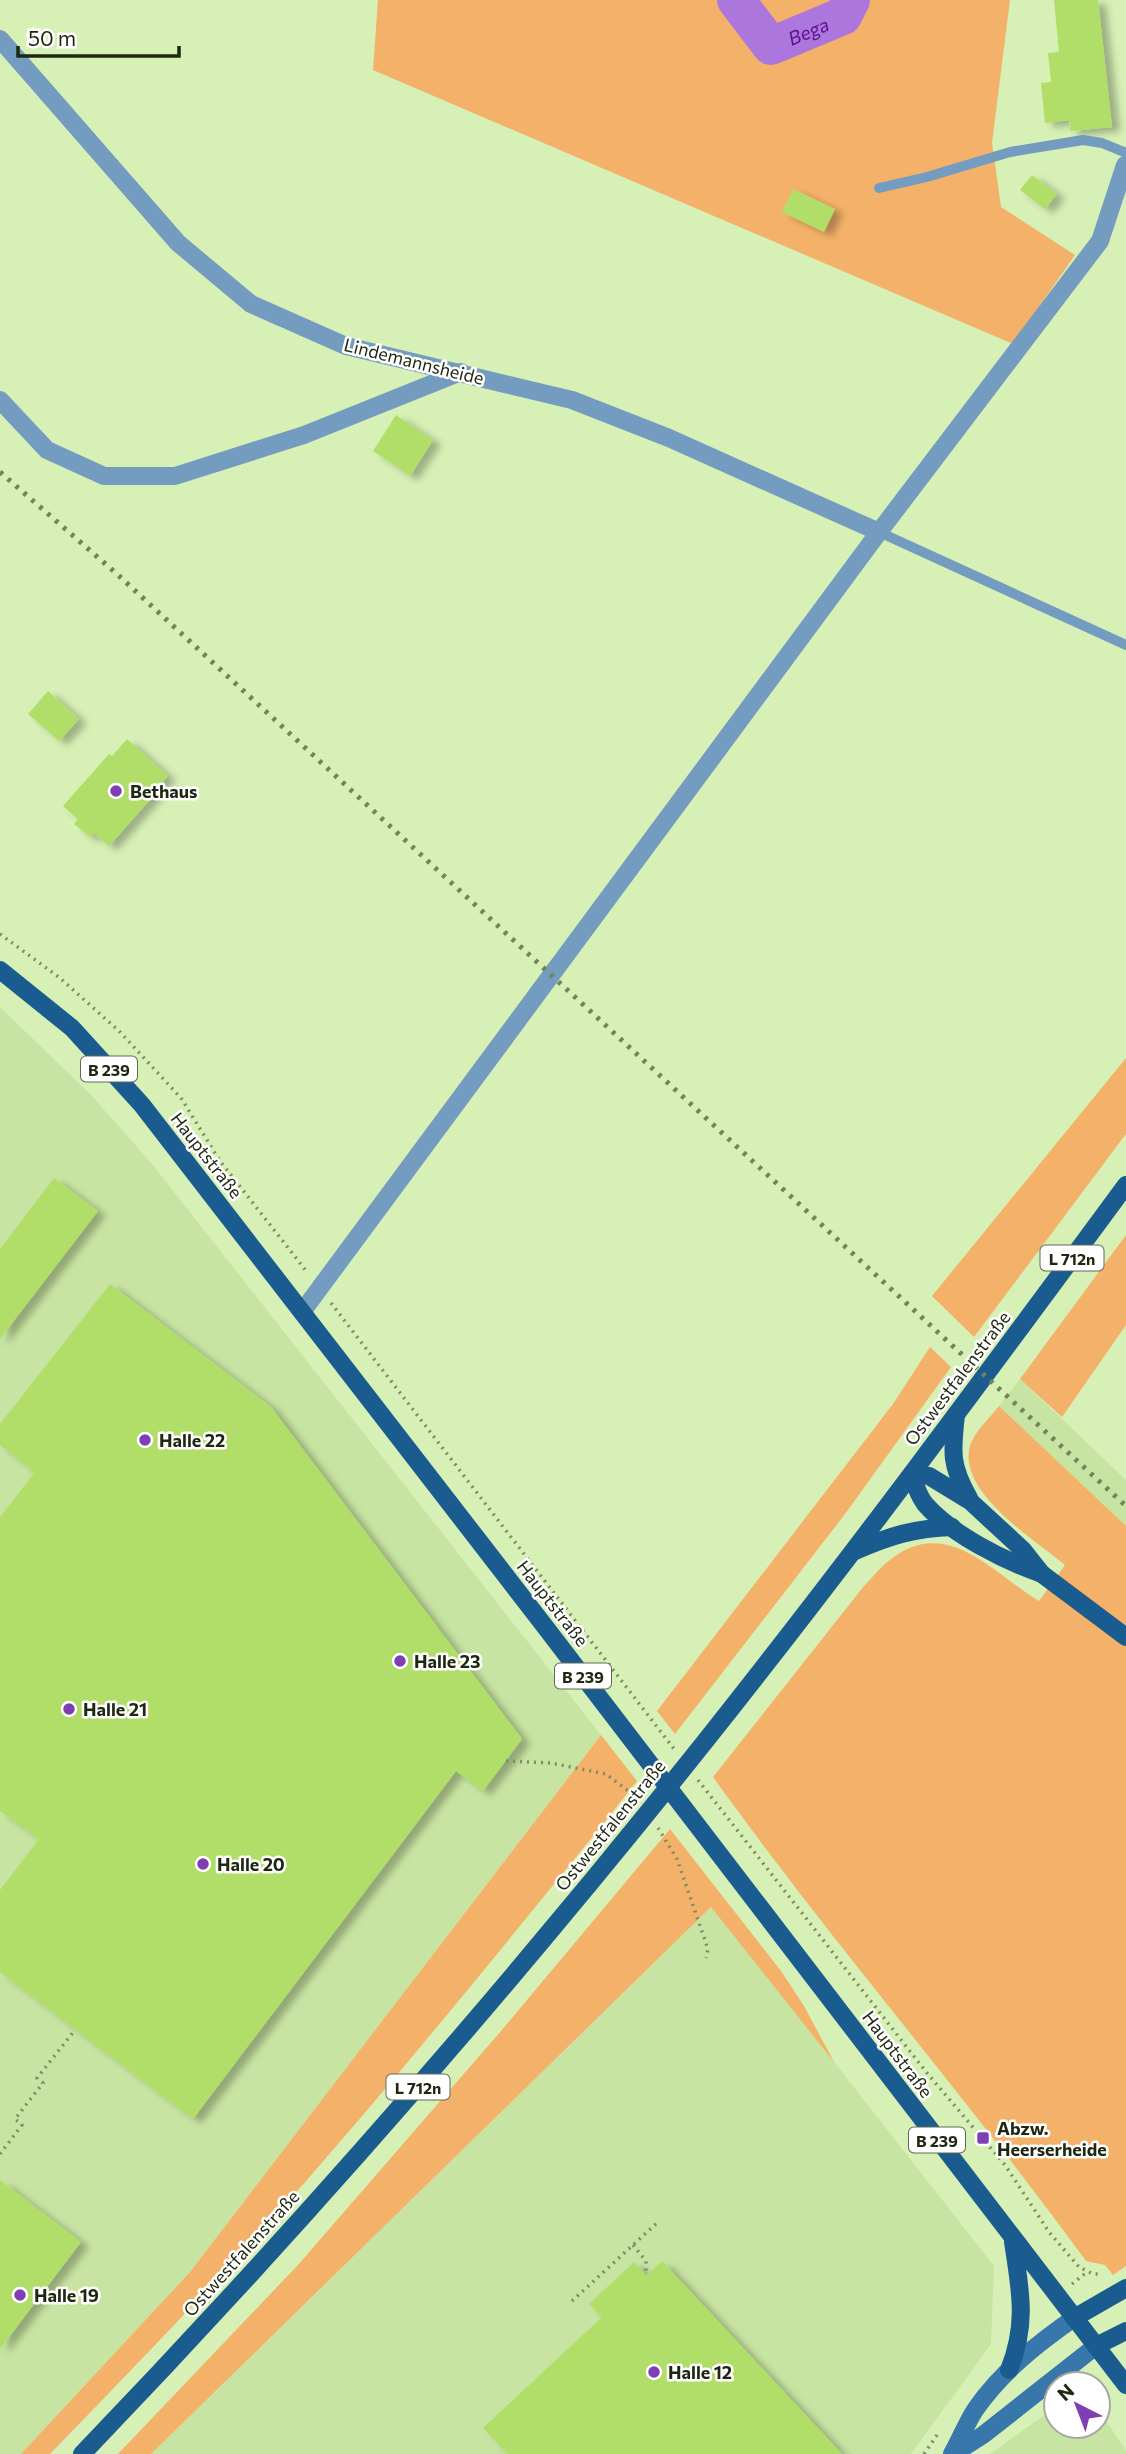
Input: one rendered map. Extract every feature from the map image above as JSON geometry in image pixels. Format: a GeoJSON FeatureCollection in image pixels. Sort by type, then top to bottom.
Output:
{"type":"FeatureCollection","features":[{"type":"Feature","properties":{"kind":"main road","name":"Hauptstraße"},"geometry":{"type":"LineString","coordinates":[[0,970],[72,1028],[142,1105],[1126,2385]]}},
{"type":"Feature","properties":{"kind":"main road","name":"Ostwestfalenstraße"},"geometry":{"type":"LineString","coordinates":[[82,2454],[278,2245],[447,2053],[628,1836],[852,1553],[1126,1185]]}},
{"type":"Feature","properties":{"kind":"main road"},"geometry":{"type":"LineString","coordinates":[[956,1414],[953,1461],[957,1478],[970,1502]]}},
{"type":"Feature","properties":{"kind":"main road"},"geometry":{"type":"LineString","coordinates":[[1042,1574],[1007,1562],[952,1527],[925,1503],[916,1490],[912,1474],[929,1476],[970,1502],[1023,1550],[1042,1574],[1126,1637]]}},
{"type":"Feature","properties":{"kind":"main road"},"geometry":{"type":"LineString","coordinates":[[852,1553],[890,1536],[927,1528],[952,1527]]}},
{"type":"Feature","properties":{"kind":"main road"},"geometry":{"type":"LineString","coordinates":[[1009,2370],[1016,2352],[1023,2312],[1012,2238]]}},
{"type":"Feature","properties":{"kind":"main road"},"geometry":{"type":"LineString","coordinates":[[1074,2318],[1126,2288]]}},
{"type":"Feature","properties":{"kind":"main road"},"geometry":{"type":"LineString","coordinates":[[1096,2346],[1126,2331]]}},
{"type":"Feature","properties":{"kind":"street","name":"Lindemannsheide"},"geometry":{"type":"LineString","coordinates":[[0,39],[178,243],[251,304],[346,346],[572,400],[669,438],[880,532]]}},
{"type":"Feature","properties":{"kind":"street"},"geometry":{"type":"LineString","coordinates":[[302,1312],[880,532],[1100,240],[1126,160]]}},
{"type":"Feature","properties":{"kind":"street"},"geometry":{"type":"LineString","coordinates":[[0,400],[47,450],[104,476],[175,476],[304,435],[461,372]]}},
{"type":"Feature","properties":{"kind":"street"},"geometry":{"type":"LineString","coordinates":[[953,2454],[975,2411],[1009,2370],[1042,2340],[1074,2318]]}},
{"type":"Feature","properties":{"kind":"street"},"geometry":{"type":"LineString","coordinates":[[953,2454],[983,2435],[1096,2346]]}},
{"type":"Feature","properties":{"kind":"lane"},"geometry":{"type":"LineString","coordinates":[[879,188],[927,177],[1010,152],[1083,140],[1102,143],[1126,160]]}},
{"type":"Feature","properties":{"kind":"lane"},"geometry":{"type":"LineString","coordinates":[[880,532],[1126,645]]}},
{"type":"Feature","properties":{"kind":"path"},"geometry":{"type":"LineString","coordinates":[[0,934],[60,978],[120,1032],[181,1098],[220,1161],[681,1757]]}},
{"type":"Feature","properties":{"kind":"path"},"geometry":{"type":"LineString","coordinates":[[698,1779],[927,2073],[1005,2165],[1049,2232],[1079,2267],[1093,2274],[1102,2274]]}},
{"type":"Feature","properties":{"kind":"path"},"geometry":{"type":"LineString","coordinates":[[0,2154],[22,2125],[15,2119],[43,2083],[37,2078],[75,2030]]}},
{"type":"Feature","properties":{"kind":"path"},"geometry":{"type":"LineString","coordinates":[[572,2301],[658,2222]]}},
{"type":"Feature","properties":{"kind":"path"},"geometry":{"type":"LineString","coordinates":[[633,2245],[646,2261],[646,2276]]}},
{"type":"Feature","properties":{"kind":"shaded area"},"geometry":{"type":"Polygon","coordinates":[[[378,0],[1010,0],[992,143],[1001,207],[1075,255],[1013,344],[373,70],[378,0]]]}},
{"type":"Feature","properties":{"kind":"shaded area"},"geometry":{"type":"Polygon","coordinates":[[[0,1007],[91,1095],[152,1164],[601,1735],[190,2272],[21,2454],[0,2454],[0,1007]]]}},
{"type":"Feature","properties":{"kind":"shaded area"},"geometry":{"type":"Polygon","coordinates":[[[1126,1058],[1126,1134],[974,1337],[932,1296],[1126,1058]]]}},
{"type":"Feature","properties":{"kind":"shaded area"},"geometry":{"type":"Polygon","coordinates":[[[1126,1235],[1126,1325],[1062,1417],[1020,1379],[1126,1235]]]}},
{"type":"Feature","properties":{"kind":"shaded area"},"geometry":{"type":"Polygon","coordinates":[[[930,1347],[951,1367],[845,1514],[675,1734],[657,1711],[893,1404],[930,1347]]]}},
{"type":"Feature","properties":{"kind":"shaded area"},"geometry":{"type":"Polygon","coordinates":[[[1020,1379],[1126,1480],[1126,1526],[999,1406],[1020,1379]]]}},
{"type":"Feature","properties":{"kind":"shaded area"},"geometry":{"type":"Polygon","coordinates":[[[999,1406],[1126,1526],[1126,2266],[1113,2275],[1105,2265],[1086,2261],[994,2139],[758,1839],[713,1777],[864,1586],[886,1563],[908,1549],[928,1543],[948,1545],[967,1552],[1039,1601],[1065,1565],[1001,1513],[975,1480],[969,1463],[972,1441],[999,1406]]]}},
{"type":"Feature","properties":{"kind":"shaded area"},"geometry":{"type":"Polygon","coordinates":[[[601,1735],[637,1781],[611,1814],[384,2090],[244,2250],[50,2454],[21,2454],[190,2272],[601,1735]]]}},
{"type":"Feature","properties":{"kind":"shaded area"},"geometry":{"type":"Polygon","coordinates":[[[670,1829],[781,1971],[804,2006],[834,2062],[711,1907],[151,2454],[118,2454],[298,2265],[501,2031],[670,1829]]]}},
{"type":"Feature","properties":{"kind":"shaded area"},"geometry":{"type":"Polygon","coordinates":[[[712,1906],[994,2266],[991,2344],[911,2454],[151,2454],[712,1906]]]}},
{"type":"Feature","properties":{"kind":"shaded area"},"geometry":{"type":"Polygon","coordinates":[[[1042,2417],[1042,2440],[1112,2440],[1112,2430],[1126,2450],[1126,2454],[990,2454],[1042,2417]]]}},
{"type":"Feature","properties":{"kind":"building"},"geometry":{"type":"Polygon","coordinates":[[[1054,0],[1098,0],[1112,127],[1070,131],[1069,120],[1045,123],[1041,83],[1051,82],[1048,53],[1059,52],[1054,0]]]}},
{"type":"Feature","properties":{"kind":"building"},"geometry":{"type":"Polygon","coordinates":[[[1032,175],[1057,194],[1045,209],[1020,190],[1032,175]]]}},
{"type":"Feature","properties":{"kind":"building"},"geometry":{"type":"Polygon","coordinates":[[[793,189],[835,209],[824,232],[782,212],[793,189]]]}},
{"type":"Feature","properties":{"kind":"building"},"geometry":{"type":"Polygon","coordinates":[[[396,415],[433,440],[410,476],[373,451],[396,415]]]}},
{"type":"Feature","properties":{"kind":"building"},"geometry":{"type":"Polygon","coordinates":[[[48,691],[79,719],[59,741],[28,714],[48,691]]]}},
{"type":"Feature","properties":{"kind":"building","name":"Bethaus"},"geometry":{"type":"Polygon","coordinates":[[[127,739],[168,776],[109,846],[94,833],[90,837],[74,824],[78,819],[63,806],[109,754],[112,756],[127,739]]]}},
{"type":"Feature","properties":{"kind":"building"},"geometry":{"type":"Polygon","coordinates":[[[54,1178],[98,1211],[0,1339],[0,1249],[54,1178]]]}},
{"type":"Feature","properties":{"kind":"building"},"geometry":{"type":"Polygon","coordinates":[[[110,1284],[271,1407],[522,1739],[483,1791],[456,1771],[193,2119],[0,1972],[0,1890],[39,1839],[0,1811],[0,1517],[35,1472],[0,1445],[0,1424],[110,1284]]]}},
{"type":"Feature","properties":{"kind":"building","name":"Halle 19"},"geometry":{"type":"Polygon","coordinates":[[[0,2180],[81,2242],[0,2349],[0,2180]]]}},
{"type":"Feature","properties":{"kind":"building","name":"Halle 12"},"geometry":{"type":"Polygon","coordinates":[[[662,2261],[842,2454],[508,2454],[483,2428],[602,2317],[589,2304],[634,2262],[646,2276],[662,2261]]]}},
{"type":"Feature","properties":{"kind":"waterway","name":"Bega"},"geometry":{"type":"LineString","coordinates":[[736,0],[771,46],[843,16],[851,0]]}},
{"type":"Feature","properties":{"kind":"railway"},"geometry":{"type":"LineString","coordinates":[[0,472],[117,574],[1126,1506]]}},
{"type":"Feature","properties":{"kind":"place","name":"Bethaus"},"geometry":{"type":"Point","coordinates":[116,791]}},
{"type":"Feature","properties":{"kind":"place","name":"Halle 22"},"geometry":{"type":"Point","coordinates":[145,1440]}},
{"type":"Feature","properties":{"kind":"place","name":"Halle 23"},"geometry":{"type":"Point","coordinates":[400,1661]}},
{"type":"Feature","properties":{"kind":"place","name":"Halle 21"},"geometry":{"type":"Point","coordinates":[69,1709]}},
{"type":"Feature","properties":{"kind":"place","name":"Halle 20"},"geometry":{"type":"Point","coordinates":[203,1864]}},
{"type":"Feature","properties":{"kind":"place","name":"Abzw. Heerserheide"},"geometry":{"type":"Point","coordinates":[983,2138]}},
{"type":"Feature","properties":{"kind":"place","name":"Halle 19"},"geometry":{"type":"Point","coordinates":[20,2295]}},
{"type":"Feature","properties":{"kind":"place","name":"Halle 12"},"geometry":{"type":"Point","coordinates":[654,2372]}}]}
